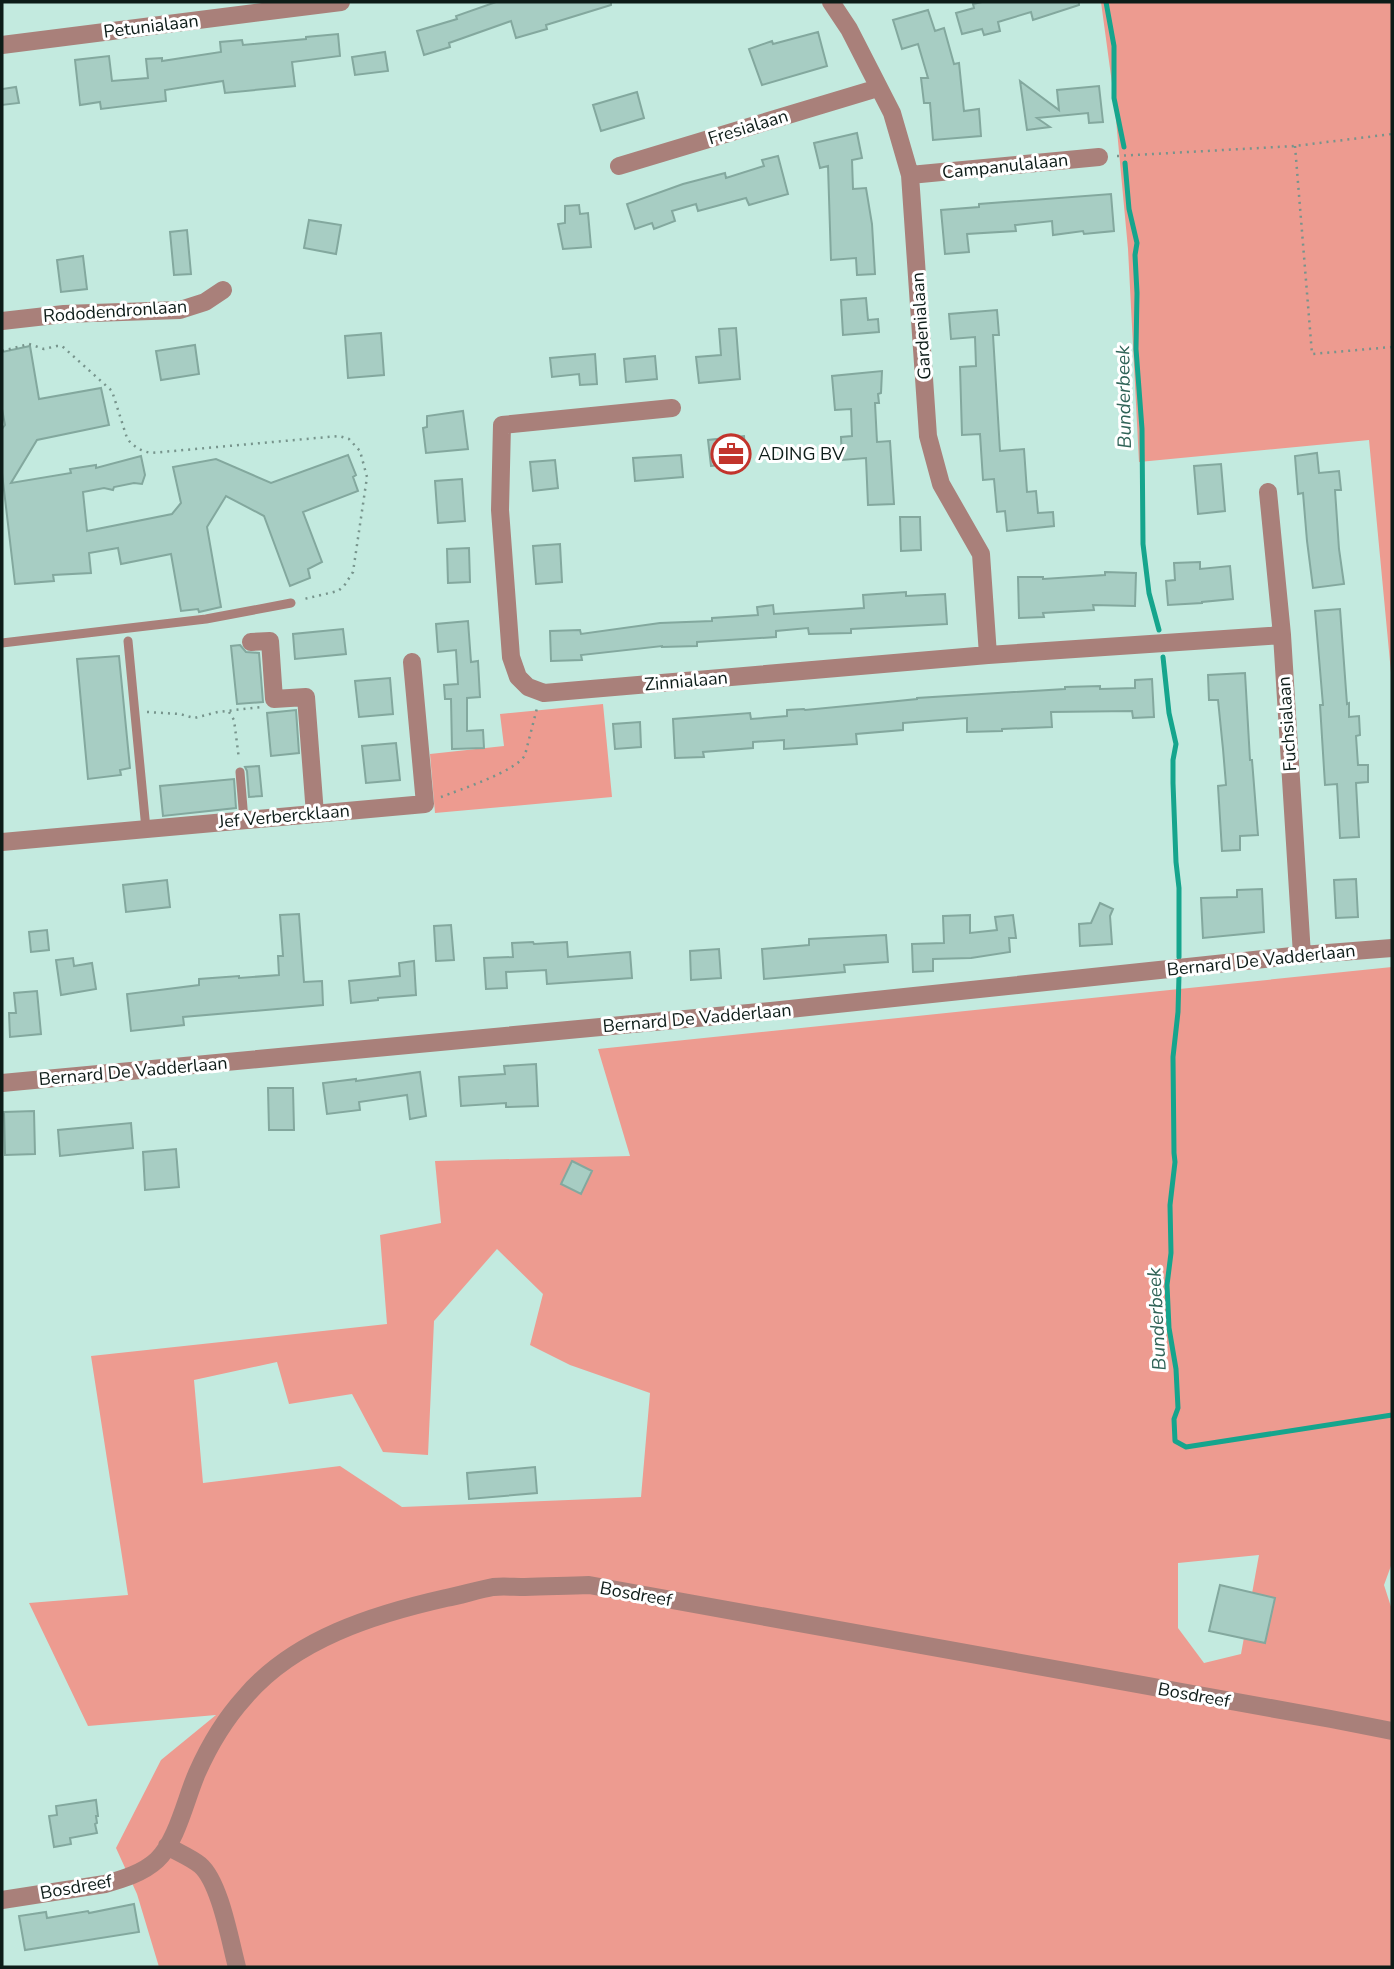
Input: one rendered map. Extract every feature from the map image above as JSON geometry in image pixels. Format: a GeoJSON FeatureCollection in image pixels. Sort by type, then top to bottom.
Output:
{"type":"FeatureCollection","features":[{"type":"Feature","properties":{"kind":"street","name":"Petunialaan"},"geometry":{"type":"LineString","coordinates":[[2,45],[341,2]]}},
{"type":"Feature","properties":{"kind":"street","name":"Gardenialaan"},"geometry":{"type":"LineString","coordinates":[[831,2],[849,29],[892,113],[910,175],[928,436],[941,484],[981,554],[988,655]]}},
{"type":"Feature","properties":{"kind":"street","name":"Fresialaan"},"geometry":{"type":"LineString","coordinates":[[619,166],[878,88]]}},
{"type":"Feature","properties":{"kind":"street","name":"Campanulalaan"},"geometry":{"type":"LineString","coordinates":[[910,175],[1099,157]]}},
{"type":"Feature","properties":{"kind":"street","name":"Rododendronlaan"},"geometry":{"type":"LineString","coordinates":[[2,321],[64,314],[180,310],[205,302],[223,289]]}},
{"type":"Feature","properties":{"kind":"street"},"geometry":{"type":"LineString","coordinates":[[544,693],[528,687],[518,677],[512,657],[500,510],[502,425],[672,408]]}},
{"type":"Feature","properties":{"kind":"street","name":"Fuchsialaan"},"geometry":{"type":"LineString","coordinates":[[1268,492],[1282,635],[1302,956]]}},
{"type":"Feature","properties":{"kind":"street","name":"Zinnialaan"},"geometry":{"type":"LineString","coordinates":[[544,693],[988,655],[1282,635]]}},
{"type":"Feature","properties":{"kind":"street"},"geometry":{"type":"LineString","coordinates":[[251,642],[270,641],[274,699],[306,696],[315,814]]}},
{"type":"Feature","properties":{"kind":"street"},"geometry":{"type":"LineString","coordinates":[[412,662],[425,804]]}},
{"type":"Feature","properties":{"kind":"street","name":"Jef Verbercklaan"},"geometry":{"type":"LineString","coordinates":[[2,842],[425,804]]}},
{"type":"Feature","properties":{"kind":"street","name":"Bernard De Vadderlaan"},"geometry":{"type":"LineString","coordinates":[[2,1083],[757,1013],[1392,948]]}},
{"type":"Feature","properties":{"kind":"street","name":"Bosdreef"},"geometry":{"type":"LineString","coordinates":[[2,1900],[121,1880],[157,1860],[178,1824],[197,1773],[219,1731],[246,1696],[279,1665],[315,1643],[356,1624],[408,1607],[495,1587],[589,1585],[1392,1731]]}},
{"type":"Feature","properties":{"kind":"street"},"geometry":{"type":"LineString","coordinates":[[167,1846],[200,1865],[208,1874],[218,1895],[237,1967]]}},
{"type":"Feature","properties":{"kind":"lane"},"geometry":{"type":"LineString","coordinates":[[2,643],[206,619],[291,603]]}},
{"type":"Feature","properties":{"kind":"lane"},"geometry":{"type":"LineString","coordinates":[[128,641],[146,829]]}},
{"type":"Feature","properties":{"kind":"lane"},"geometry":{"type":"LineString","coordinates":[[240,772],[244,820]]}},
{"type":"Feature","properties":{"kind":"path"},"geometry":{"type":"LineString","coordinates":[[1099,157],[1295,146],[1392,134]]}},
{"type":"Feature","properties":{"kind":"path"},"geometry":{"type":"LineString","coordinates":[[1295,146],[1312,354],[1392,347]]}},
{"type":"Feature","properties":{"kind":"path"},"geometry":{"type":"LineString","coordinates":[[2,351],[29,344],[44,349],[62,346],[112,391],[127,438],[144,452],[340,436],[349,439],[360,451],[367,477],[353,572],[338,591],[294,600],[291,603]]}},
{"type":"Feature","properties":{"kind":"path"},"geometry":{"type":"LineString","coordinates":[[425,804],[522,761],[540,696],[544,693]]}},
{"type":"Feature","properties":{"kind":"path"},"geometry":{"type":"LineString","coordinates":[[135,711],[194,718],[218,712],[270,706],[274,699]]}},
{"type":"Feature","properties":{"kind":"path"},"geometry":{"type":"LineString","coordinates":[[229,712],[234,720],[240,772]]}},
{"type":"Feature","properties":{"kind":"shaded area"},"geometry":{"type":"Polygon","coordinates":[[[1101,2],[1392,2],[1392,683],[1369,440],[1139,462],[1128,249],[1114,98],[1101,2]]]}},
{"type":"Feature","properties":{"kind":"shaded area"},"geometry":{"type":"Polygon","coordinates":[[[603,704],[612,797],[435,813],[430,754],[504,746],[500,714],[603,704]]]}},
{"type":"Feature","properties":{"kind":"shaded area"},"geometry":{"type":"Polygon","coordinates":[[[1392,967],[1392,1563],[1384,1585],[1392,1610],[1392,1967],[159,1967],[137,1894],[116,1848],[161,1760],[216,1715],[88,1726],[29,1603],[128,1595],[91,1356],[387,1324],[380,1235],[441,1223],[435,1161],[630,1156],[598,1049],[1392,967]],[[497,1249],[434,1321],[428,1455],[383,1452],[352,1394],[289,1404],[277,1362],[194,1380],[203,1483],[340,1466],[402,1507],[641,1497],[650,1393],[570,1365],[530,1345],[543,1294],[497,1249]],[[1259,1555],[1178,1563],[1178,1628],[1204,1663],[1241,1654],[1259,1555]]]}},
{"type":"Feature","properties":{"kind":"building"},"geometry":{"type":"Polygon","coordinates":[[[496,2],[611,2],[611,5],[546,25],[547,29],[516,38],[511,21],[424,55],[417,31],[457,19],[456,16],[496,2]]]}},
{"type":"Feature","properties":{"kind":"building"},"geometry":{"type":"Polygon","coordinates":[[[1079,2],[1079,5],[1033,20],[1031,12],[998,22],[1000,31],[984,35],[982,29],[962,34],[956,13],[974,8],[973,4],[1079,2]]]}},
{"type":"Feature","properties":{"kind":"building"},"geometry":{"type":"Polygon","coordinates":[[[928,10],[935,31],[944,28],[954,64],[959,63],[964,111],[979,109],[981,136],[933,140],[930,103],[924,103],[921,78],[928,78],[918,44],[902,49],[893,20],[928,10]]]}},
{"type":"Feature","properties":{"kind":"building"},"geometry":{"type":"Polygon","coordinates":[[[818,32],[827,66],[762,85],[749,49],[772,41],[773,44],[818,32]]]}},
{"type":"Feature","properties":{"kind":"building"},"geometry":{"type":"Polygon","coordinates":[[[338,34],[340,56],[292,62],[295,86],[225,93],[223,81],[165,90],[166,101],[101,109],[100,102],[80,105],[75,60],[109,56],[112,81],[148,78],[146,59],[162,58],[162,61],[221,52],[220,42],[242,40],[243,45],[338,34]]]}},
{"type":"Feature","properties":{"kind":"building"},"geometry":{"type":"Polygon","coordinates":[[[385,52],[388,71],[355,75],[352,57],[385,52]]]}},
{"type":"Feature","properties":{"kind":"building"},"geometry":{"type":"Polygon","coordinates":[[[1020,81],[1059,110],[1057,90],[1099,86],[1103,122],[1089,123],[1088,113],[1037,118],[1050,127],[1027,130],[1020,81]]]}},
{"type":"Feature","properties":{"kind":"building"},"geometry":{"type":"Polygon","coordinates":[[[16,87],[19,103],[2,105],[2,89],[16,87]]]}},
{"type":"Feature","properties":{"kind":"building"},"geometry":{"type":"Polygon","coordinates":[[[637,92],[644,118],[601,131],[593,105],[637,92]]]}},
{"type":"Feature","properties":{"kind":"building"},"geometry":{"type":"Polygon","coordinates":[[[857,133],[862,158],[852,160],[853,189],[866,188],[872,224],[875,274],[857,275],[856,258],[831,260],[828,166],[820,168],[814,143],[857,133]]]}},
{"type":"Feature","properties":{"kind":"building"},"geometry":{"type":"Polygon","coordinates":[[[778,156],[788,194],[749,205],[746,198],[698,211],[696,204],[672,211],[675,221],[654,229],[652,223],[635,229],[627,204],[683,184],[725,173],[726,178],[764,166],[762,160],[778,156]]]}},
{"type":"Feature","properties":{"kind":"building"},"geometry":{"type":"Polygon","coordinates":[[[1111,194],[1114,231],[1053,235],[1052,221],[1015,225],[1016,231],[967,234],[969,252],[945,254],[941,210],[979,207],[979,204],[1111,194]]]}},
{"type":"Feature","properties":{"kind":"building"},"geometry":{"type":"Polygon","coordinates":[[[579,205],[580,214],[588,213],[591,247],[563,249],[558,224],[565,223],[565,206],[579,205]]]}},
{"type":"Feature","properties":{"kind":"building"},"geometry":{"type":"Polygon","coordinates":[[[309,220],[341,225],[336,254],[304,248],[309,220]]]}},
{"type":"Feature","properties":{"kind":"building"},"geometry":{"type":"Polygon","coordinates":[[[187,230],[191,274],[174,275],[170,232],[187,230]]]}},
{"type":"Feature","properties":{"kind":"building"},"geometry":{"type":"Polygon","coordinates":[[[83,256],[87,289],[61,292],[57,260],[83,256]]]}},
{"type":"Feature","properties":{"kind":"building"},"geometry":{"type":"Polygon","coordinates":[[[866,298],[868,320],[878,319],[879,332],[843,335],[841,300],[866,298]]]}},
{"type":"Feature","properties":{"kind":"building"},"geometry":{"type":"Polygon","coordinates":[[[997,310],[999,335],[993,335],[1000,451],[1024,449],[1027,492],[1036,491],[1038,513],[1053,512],[1054,526],[1007,531],[1005,511],[997,512],[994,479],[983,480],[980,434],[962,435],[960,367],[976,366],[975,337],[951,339],[949,314],[997,310]]]}},
{"type":"Feature","properties":{"kind":"building"},"geometry":{"type":"Polygon","coordinates":[[[736,328],[740,379],[699,383],[696,357],[721,355],[719,329],[736,328]]]}},
{"type":"Feature","properties":{"kind":"building"},"geometry":{"type":"Polygon","coordinates":[[[381,333],[384,375],[348,378],[345,336],[381,333]]]}},
{"type":"Feature","properties":{"kind":"building"},"geometry":{"type":"Polygon","coordinates":[[[195,345],[199,374],[161,380],[156,351],[195,345]]]}},
{"type":"Feature","properties":{"kind":"building"},"geometry":{"type":"Polygon","coordinates":[[[30,346],[39,399],[101,388],[109,425],[37,440],[11,483],[71,473],[70,469],[96,465],[96,468],[141,456],[145,475],[142,484],[83,492],[87,531],[172,514],[181,503],[173,467],[216,459],[271,483],[348,455],[356,475],[353,477],[358,491],[303,512],[322,562],[308,569],[310,578],[290,586],[264,516],[226,496],[207,527],[221,607],[199,612],[198,609],[181,611],[171,554],[121,564],[118,548],[89,553],[91,573],[53,575],[54,581],[15,584],[2,473],[2,429],[5,425],[2,409],[2,352],[30,346]]]}},
{"type":"Feature","properties":{"kind":"building"},"geometry":{"type":"Polygon","coordinates":[[[595,354],[597,384],[580,385],[579,374],[552,377],[550,358],[595,354]]]}},
{"type":"Feature","properties":{"kind":"building"},"geometry":{"type":"Polygon","coordinates":[[[655,356],[657,379],[626,382],[624,359],[655,356]]]}},
{"type":"Feature","properties":{"kind":"building"},"geometry":{"type":"Polygon","coordinates":[[[882,371],[879,403],[875,403],[877,442],[890,441],[894,504],[868,505],[866,458],[842,460],[841,437],[852,436],[851,409],[835,410],[832,376],[882,371]]]}},
{"type":"Feature","properties":{"kind":"building"},"geometry":{"type":"Polygon","coordinates":[[[463,411],[468,449],[426,453],[423,428],[427,427],[427,416],[463,411]]]}},
{"type":"Feature","properties":{"kind":"building"},"geometry":{"type":"Polygon","coordinates":[[[744,436],[746,463],[711,466],[708,440],[744,436]]]}},
{"type":"Feature","properties":{"kind":"building"},"geometry":{"type":"Polygon","coordinates":[[[1317,453],[1319,473],[1339,471],[1341,490],[1335,490],[1344,584],[1313,588],[1303,493],[1298,494],[1295,456],[1317,453]]]}},
{"type":"Feature","properties":{"kind":"building"},"geometry":{"type":"Polygon","coordinates":[[[681,455],[683,477],[635,481],[633,458],[681,455]]]}},
{"type":"Feature","properties":{"kind":"building"},"geometry":{"type":"Polygon","coordinates":[[[555,460],[558,488],[533,491],[530,462],[555,460]]]}},
{"type":"Feature","properties":{"kind":"building"},"geometry":{"type":"Polygon","coordinates":[[[1221,464],[1225,511],[1198,514],[1194,466],[1221,464]]]}},
{"type":"Feature","properties":{"kind":"building"},"geometry":{"type":"Polygon","coordinates":[[[462,479],[465,521],[438,523],[435,481],[462,479]]]}},
{"type":"Feature","properties":{"kind":"building"},"geometry":{"type":"Polygon","coordinates":[[[900,517],[920,517],[921,550],[901,551],[900,517]]]}},
{"type":"Feature","properties":{"kind":"building"},"geometry":{"type":"Polygon","coordinates":[[[560,544],[562,582],[536,584],[533,546],[560,544]]]}},
{"type":"Feature","properties":{"kind":"building"},"geometry":{"type":"Polygon","coordinates":[[[469,548],[470,582],[448,583],[447,549],[469,548]]]}},
{"type":"Feature","properties":{"kind":"building"},"geometry":{"type":"Polygon","coordinates":[[[1200,562],[1200,569],[1230,566],[1233,599],[1168,605],[1166,581],[1175,580],[1174,563],[1200,562]]]}},
{"type":"Feature","properties":{"kind":"building"},"geometry":{"type":"Polygon","coordinates":[[[1105,572],[1136,573],[1135,606],[1093,605],[1094,610],[1043,613],[1044,617],[1019,618],[1018,577],[1043,579],[1105,575],[1105,572]]]}},
{"type":"Feature","properties":{"kind":"building"},"geometry":{"type":"Polygon","coordinates":[[[906,592],[906,596],[945,594],[947,624],[851,629],[851,633],[809,634],[808,628],[776,631],[776,637],[697,642],[697,646],[662,646],[581,655],[582,660],[551,661],[550,631],[580,630],[581,634],[660,623],[712,621],[712,618],[758,615],[757,607],[773,605],[774,614],[864,608],[863,595],[906,592]]]}},
{"type":"Feature","properties":{"kind":"building"},"geometry":{"type":"Polygon","coordinates":[[[1340,609],[1349,717],[1359,716],[1360,735],[1356,736],[1358,765],[1368,765],[1368,782],[1356,783],[1359,837],[1340,838],[1337,784],[1325,785],[1320,705],[1323,705],[1315,611],[1340,609]]]}},
{"type":"Feature","properties":{"kind":"building"},"geometry":{"type":"Polygon","coordinates":[[[468,621],[471,662],[478,661],[480,697],[467,698],[467,731],[483,730],[484,748],[452,749],[451,699],[445,699],[444,685],[458,684],[456,650],[438,652],[436,624],[468,621]]]}},
{"type":"Feature","properties":{"kind":"building"},"geometry":{"type":"Polygon","coordinates":[[[343,629],[346,654],[295,659],[293,634],[343,629]]]}},
{"type":"Feature","properties":{"kind":"building"},"geometry":{"type":"Polygon","coordinates":[[[240,645],[246,652],[259,653],[263,702],[237,704],[231,646],[240,645]]]}},
{"type":"Feature","properties":{"kind":"building"},"geometry":{"type":"Polygon","coordinates":[[[119,656],[130,768],[120,770],[121,775],[88,779],[77,659],[119,656]]]}},
{"type":"Feature","properties":{"kind":"building"},"geometry":{"type":"Polygon","coordinates":[[[1245,673],[1258,835],[1240,836],[1240,850],[1222,851],[1218,786],[1226,785],[1218,700],[1209,700],[1208,675],[1245,673]]]}},
{"type":"Feature","properties":{"kind":"building"},"geometry":{"type":"Polygon","coordinates":[[[390,678],[393,714],[359,717],[355,681],[390,678]]]}},
{"type":"Feature","properties":{"kind":"building"},"geometry":{"type":"Polygon","coordinates":[[[1152,679],[1154,717],[1133,718],[1132,711],[1051,712],[1052,727],[967,732],[967,718],[903,723],[903,730],[856,734],[857,744],[784,749],[784,740],[753,742],[753,748],[703,752],[704,757],[675,758],[673,719],[750,713],[751,719],[787,716],[787,710],[1065,687],[1135,688],[1135,680],[1152,679]]]}},
{"type":"Feature","properties":{"kind":"building"},"geometry":{"type":"Polygon","coordinates":[[[296,710],[299,753],[271,756],[267,713],[296,710]]]}},
{"type":"Feature","properties":{"kind":"building"},"geometry":{"type":"Polygon","coordinates":[[[640,722],[641,747],[615,749],[613,724],[640,722]]]}},
{"type":"Feature","properties":{"kind":"building"},"geometry":{"type":"Polygon","coordinates":[[[396,743],[400,780],[366,783],[362,746],[396,743]]]}},
{"type":"Feature","properties":{"kind":"building"},"geometry":{"type":"Polygon","coordinates":[[[259,766],[262,796],[249,797],[245,767],[259,766]]]}},
{"type":"Feature","properties":{"kind":"building"},"geometry":{"type":"Polygon","coordinates":[[[234,779],[236,808],[163,816],[160,786],[234,779]]]}},
{"type":"Feature","properties":{"kind":"building"},"geometry":{"type":"Polygon","coordinates":[[[1356,879],[1358,917],[1336,918],[1334,880],[1356,879]]]}},
{"type":"Feature","properties":{"kind":"building"},"geometry":{"type":"Polygon","coordinates":[[[167,880],[170,907],[126,912],[123,885],[167,880]]]}},
{"type":"Feature","properties":{"kind":"building"},"geometry":{"type":"Polygon","coordinates":[[[1262,889],[1264,932],[1203,938],[1201,898],[1237,897],[1237,890],[1262,889]]]}},
{"type":"Feature","properties":{"kind":"building"},"geometry":{"type":"Polygon","coordinates":[[[1100,903],[1113,909],[1110,916],[1112,944],[1080,946],[1079,924],[1091,923],[1100,903]]]}},
{"type":"Feature","properties":{"kind":"building"},"geometry":{"type":"Polygon","coordinates":[[[299,914],[304,982],[322,981],[323,1005],[183,1017],[184,1025],[131,1031],[127,994],[199,985],[199,979],[279,975],[278,956],[283,956],[280,915],[299,914]]]}},
{"type":"Feature","properties":{"kind":"building"},"geometry":{"type":"Polygon","coordinates":[[[970,915],[970,933],[997,930],[995,917],[1013,915],[1016,938],[1009,938],[1010,952],[971,958],[933,959],[933,971],[913,972],[912,944],[944,943],[943,916],[970,915]]]}},
{"type":"Feature","properties":{"kind":"building"},"geometry":{"type":"Polygon","coordinates":[[[451,925],[454,960],[436,961],[434,926],[451,925]]]}},
{"type":"Feature","properties":{"kind":"building"},"geometry":{"type":"Polygon","coordinates":[[[47,930],[49,950],[31,952],[29,932],[47,930]]]}},
{"type":"Feature","properties":{"kind":"building"},"geometry":{"type":"Polygon","coordinates":[[[886,935],[888,962],[844,965],[845,972],[764,979],[762,949],[809,945],[809,939],[886,935]]]}},
{"type":"Feature","properties":{"kind":"building"},"geometry":{"type":"Polygon","coordinates":[[[567,942],[568,957],[630,952],[632,978],[547,984],[546,970],[506,972],[507,988],[486,989],[484,958],[513,957],[512,943],[567,942]]]}},
{"type":"Feature","properties":{"kind":"building"},"geometry":{"type":"Polygon","coordinates":[[[719,949],[721,978],[691,980],[690,951],[719,949]]]}},
{"type":"Feature","properties":{"kind":"building"},"geometry":{"type":"Polygon","coordinates":[[[73,958],[74,966],[92,963],[96,989],[61,995],[56,960],[73,958]]]}},
{"type":"Feature","properties":{"kind":"building"},"geometry":{"type":"Polygon","coordinates":[[[414,961],[416,995],[351,1003],[349,981],[400,976],[399,963],[414,961]]]}},
{"type":"Feature","properties":{"kind":"building"},"geometry":{"type":"Polygon","coordinates":[[[37,991],[41,1034],[10,1037],[9,1013],[16,1013],[14,993],[37,991]]]}},
{"type":"Feature","properties":{"kind":"building"},"geometry":{"type":"Polygon","coordinates":[[[536,1064],[538,1106],[506,1107],[506,1103],[461,1106],[459,1077],[505,1074],[504,1066],[536,1064]]]}},
{"type":"Feature","properties":{"kind":"building"},"geometry":{"type":"Polygon","coordinates":[[[420,1072],[426,1116],[410,1119],[407,1095],[359,1102],[360,1110],[327,1114],[323,1083],[420,1072]]]}},
{"type":"Feature","properties":{"kind":"building"},"geometry":{"type":"Polygon","coordinates":[[[268,1088],[293,1088],[294,1130],[269,1130],[268,1088]]]}},
{"type":"Feature","properties":{"kind":"building"},"geometry":{"type":"Polygon","coordinates":[[[34,1111],[35,1154],[5,1155],[4,1112],[34,1111]]]}},
{"type":"Feature","properties":{"kind":"building"},"geometry":{"type":"Polygon","coordinates":[[[131,1123],[133,1148],[60,1156],[58,1130],[131,1123]]]}},
{"type":"Feature","properties":{"kind":"building"},"geometry":{"type":"Polygon","coordinates":[[[176,1149],[179,1187],[145,1190],[143,1152],[176,1149]]]}},
{"type":"Feature","properties":{"kind":"building"},"geometry":{"type":"Polygon","coordinates":[[[572,1161],[592,1171],[581,1194],[561,1184],[572,1161]]]}},
{"type":"Feature","properties":{"kind":"building"},"geometry":{"type":"Polygon","coordinates":[[[535,1467],[537,1493],[469,1499],[467,1473],[535,1467]]]}},
{"type":"Feature","properties":{"kind":"building"},"geometry":{"type":"Polygon","coordinates":[[[1220,1585],[1275,1598],[1265,1643],[1209,1631],[1220,1585]]]}},
{"type":"Feature","properties":{"kind":"building"},"geometry":{"type":"Polygon","coordinates":[[[96,1800],[97,1833],[70,1838],[71,1844],[54,1847],[49,1816],[57,1815],[56,1806],[96,1800]]]}},
{"type":"Feature","properties":{"kind":"building"},"geometry":{"type":"Polygon","coordinates":[[[134,1904],[139,1932],[25,1950],[19,1916],[46,1912],[47,1918],[134,1904]]]}},
{"type":"Feature","properties":{"kind":"waterway","name":"Bunderbeek"},"geometry":{"type":"LineString","coordinates":[[1106,2],[1114,46],[1114,98],[1124,147]]}},
{"type":"Feature","properties":{"kind":"waterway","name":"Bunderbeek"},"geometry":{"type":"LineString","coordinates":[[1125,163],[1129,209],[1137,243],[1136,349],[1142,429],[1143,544],[1149,593],[1159,630]]}},
{"type":"Feature","properties":{"kind":"waterway","name":"Bunderbeek"},"geometry":{"type":"LineString","coordinates":[[1163,657],[1169,713],[1176,744],[1173,783],[1179,888],[1179,957]]}},
{"type":"Feature","properties":{"kind":"waterway","name":"Bunderbeek"},"geometry":{"type":"LineString","coordinates":[[1179,975],[1173,1057],[1175,1162],[1170,1205],[1171,1253],[1167,1285],[1169,1328],[1176,1369],[1178,1408],[1174,1419],[1175,1441],[1186,1447],[1392,1415]]}},
{"type":"Feature","properties":{"kind":"place","name":"ADING BV"},"geometry":{"type":"Point","coordinates":[731,454]}}]}
